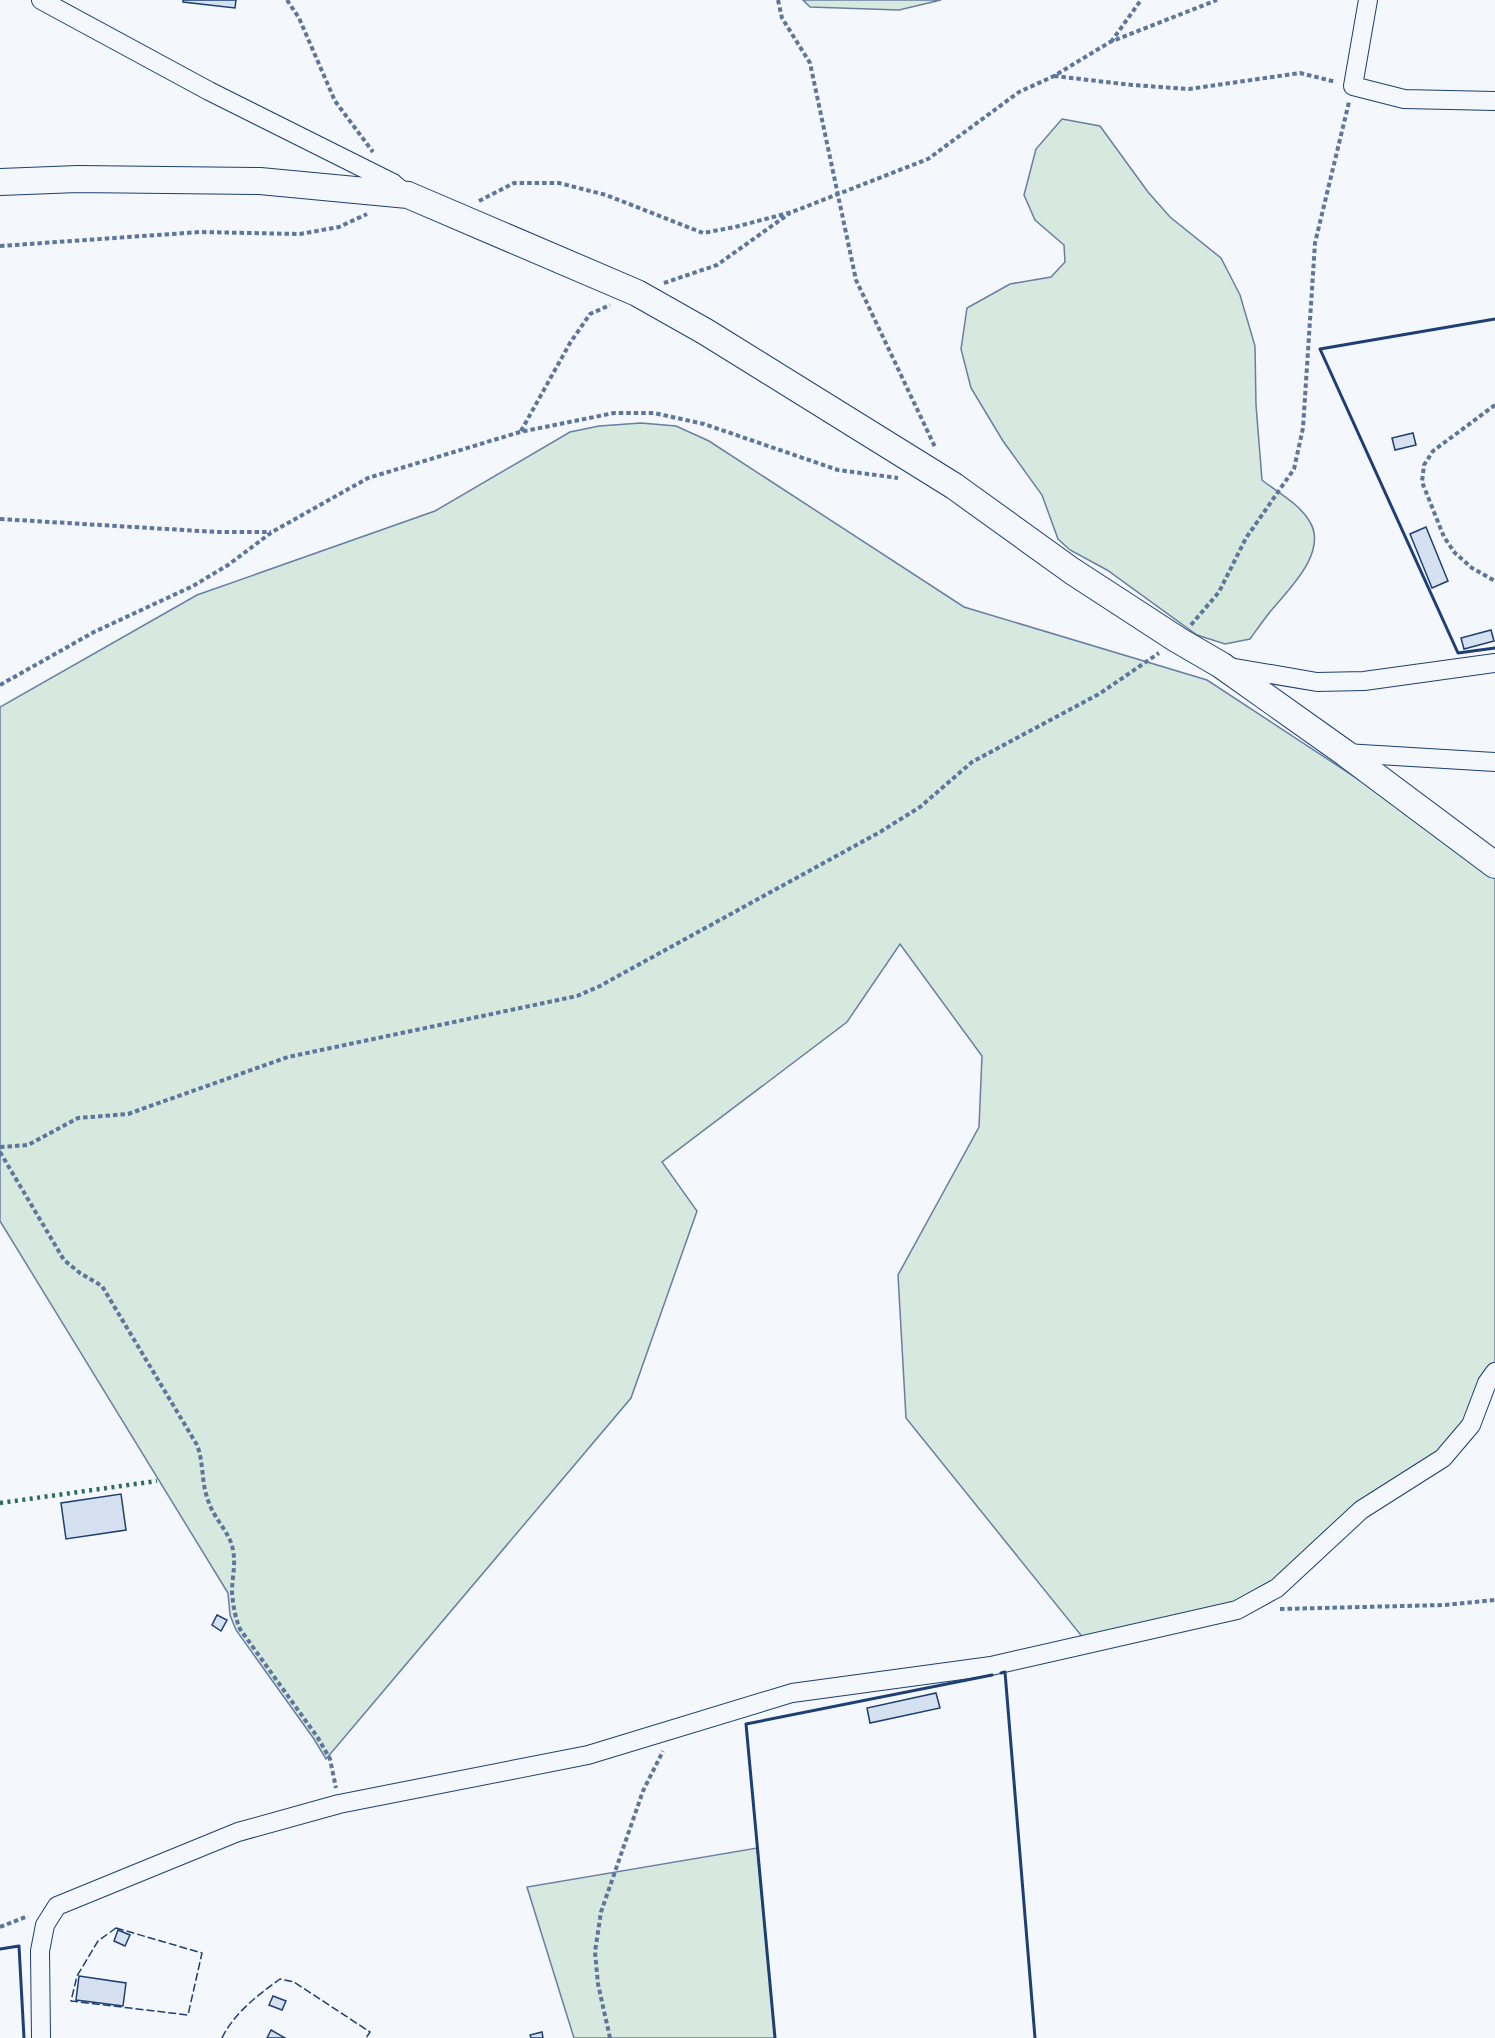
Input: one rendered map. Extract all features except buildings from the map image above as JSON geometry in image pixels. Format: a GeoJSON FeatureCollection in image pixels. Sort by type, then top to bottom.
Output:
{"type":"FeatureCollection","features":[{"type":"Feature","properties":{"kind":"street"},"geometry":{"type":"LineString","coordinates":[[41,0],[209,91],[452,216],[637,293],[706,332],[954,486],[1072,571],[1221,665],[1346,753],[1495,864]]}},
{"type":"Feature","properties":{"kind":"street"},"geometry":{"type":"LineString","coordinates":[[60,0],[70,17]]}},
{"type":"Feature","properties":{"kind":"street"},"geometry":{"type":"LineString","coordinates":[[1368,0],[1353,86],[1404,99],[1495,101]]}},
{"type":"Feature","properties":{"kind":"street"},"geometry":{"type":"LineString","coordinates":[[0,182],[78,179],[260,181],[400,189]]}},
{"type":"Feature","properties":{"kind":"street"},"geometry":{"type":"LineString","coordinates":[[1221,665],[1265,675],[1317,682],[1364,681],[1495,663]]}},
{"type":"Feature","properties":{"kind":"street"},"geometry":{"type":"LineString","coordinates":[[1346,753],[1495,762]]}},
{"type":"Feature","properties":{"kind":"street"},"geometry":{"type":"LineString","coordinates":[[41,2038],[40,1951],[45,1925],[57,1906],[238,1832],[339,1804],[588,1755],[792,1693],[991,1666],[1237,1610],[1277,1587],[1360,1510],[1443,1458],[1471,1425],[1487,1383],[1495,1372]]}},
{"type":"Feature","properties":{"kind":"path"},"geometry":{"type":"LineString","coordinates":[[288,0],[335,101],[400,189]]}},
{"type":"Feature","properties":{"kind":"path"},"geometry":{"type":"LineString","coordinates":[[778,0],[782,18],[810,63],[856,280],[939,455]]}},
{"type":"Feature","properties":{"kind":"path"},"geometry":{"type":"LineString","coordinates":[[1110,42],[1141,0]]}},
{"type":"Feature","properties":{"kind":"path"},"geometry":{"type":"LineString","coordinates":[[452,216],[514,183],[559,183],[606,195],[703,233],[792,212],[928,159],[1019,92],[1054,76],[1110,42],[1217,0]]}},
{"type":"Feature","properties":{"kind":"path"},"geometry":{"type":"LineString","coordinates":[[0,1147],[28,1145],[78,1118],[128,1114],[288,1057],[577,996],[598,987],[880,832],[920,807],[972,762],[1099,694],[1178,640],[1218,592],[1246,538],[1294,469],[1303,428],[1315,243],[1353,86],[1300,73],[1189,89],[1132,86],[1054,76]]}},
{"type":"Feature","properties":{"kind":"path"},"geometry":{"type":"LineString","coordinates":[[0,246],[200,232],[300,234],[339,227],[369,213]]}},
{"type":"Feature","properties":{"kind":"path"},"geometry":{"type":"LineString","coordinates":[[1495,405],[1433,451],[1424,465],[1422,482],[1444,537],[1455,553],[1472,568],[1495,581]]}},
{"type":"Feature","properties":{"kind":"path"},"geometry":{"type":"LineString","coordinates":[[0,685],[94,632],[192,586],[228,565],[272,532],[368,478],[520,432],[614,413],[654,413],[704,424],[838,470],[907,479]]}},
{"type":"Feature","properties":{"kind":"path"},"geometry":{"type":"LineString","coordinates":[[0,519],[217,532],[272,532]]}},
{"type":"Feature","properties":{"kind":"path"},"geometry":{"type":"LineString","coordinates":[[0,1152],[64,1260],[102,1286],[197,1445],[201,1456],[202,1481],[208,1503],[232,1544],[235,1560],[232,1592],[234,1615],[240,1629],[318,1738],[330,1759],[339,1804]]}},
{"type":"Feature","properties":{"kind":"path"},"geometry":{"type":"LineString","coordinates":[[1272,1609],[1444,1605],[1495,1599]]}},
{"type":"Feature","properties":{"kind":"path"},"geometry":{"type":"LineString","coordinates":[[610,2038],[598,1984],[595,1952],[601,1912],[643,1791],[674,1729]]}},
{"type":"Feature","properties":{"kind":"shaded area"},"geometry":{"type":"Polygon","coordinates":[[[803,0],[941,0],[899,10],[810,7],[803,0]]]}},
{"type":"Feature","properties":{"kind":"shaded area"},"geometry":{"type":"Polygon","coordinates":[[[1062,119],[1100,126],[1148,192],[1170,217],[1221,258],[1240,295],[1255,346],[1256,405],[1262,480],[1301,510],[1310,522],[1314,533],[1314,545],[1305,567],[1250,639],[1225,644],[1197,635],[1107,570],[1070,550],[1058,539],[1042,495],[1003,441],[971,388],[961,349],[967,308],[1010,284],[1051,277],[1065,262],[1064,245],[1035,220],[1024,195],[1036,149],[1062,119]]]}},
{"type":"Feature","properties":{"kind":"shaded area"},"geometry":{"type":"Polygon","coordinates":[[[641,423],[676,426],[709,441],[964,607],[1207,680],[1495,869],[1495,1364],[1466,1424],[1438,1457],[1277,1587],[1237,1608],[1084,1639],[906,1418],[898,1275],[979,1127],[982,1056],[900,944],[847,1022],[662,1162],[697,1211],[631,1398],[326,1759],[236,1630],[230,1615],[228,1593],[0,1221],[0,707],[197,595],[435,511],[570,432],[599,426],[641,423]]]}},
{"type":"Feature","properties":{"kind":"shaded area"},"geometry":{"type":"Polygon","coordinates":[[[757,1848],[775,2038],[574,2038],[527,1887],[757,1848]]]}},
{"type":"Feature","properties":{"kind":"hedge"},"geometry":{"type":"LineString","coordinates":[[0,1503],[157,1481]]}},
{"type":"Feature","properties":{"kind":"fence"},"geometry":{"type":"LineString","coordinates":[[116,1928],[202,1953],[188,2015],[71,2001],[77,1976],[98,1941],[116,1928]]}},
{"type":"Feature","properties":{"kind":"fence"},"geometry":{"type":"LineString","coordinates":[[222,2038],[233,2020],[255,1998],[280,1979],[294,1982],[370,2032],[366,2038]]}},
{"type":"Feature","properties":{"kind":"wall"},"geometry":{"type":"LineString","coordinates":[[1495,319],[1320,349],[1458,653],[1495,648]]}},
{"type":"Feature","properties":{"kind":"wall"},"geometry":{"type":"LineString","coordinates":[[1001,1673],[1005,1672],[1035,2038]]}},
{"type":"Feature","properties":{"kind":"wall"},"geometry":{"type":"LineString","coordinates":[[775,2038],[746,1724],[992,1675]]}},
{"type":"Feature","properties":{"kind":"wall"},"geometry":{"type":"LineString","coordinates":[[0,1949],[19,1946],[24,2038]]}}]}
